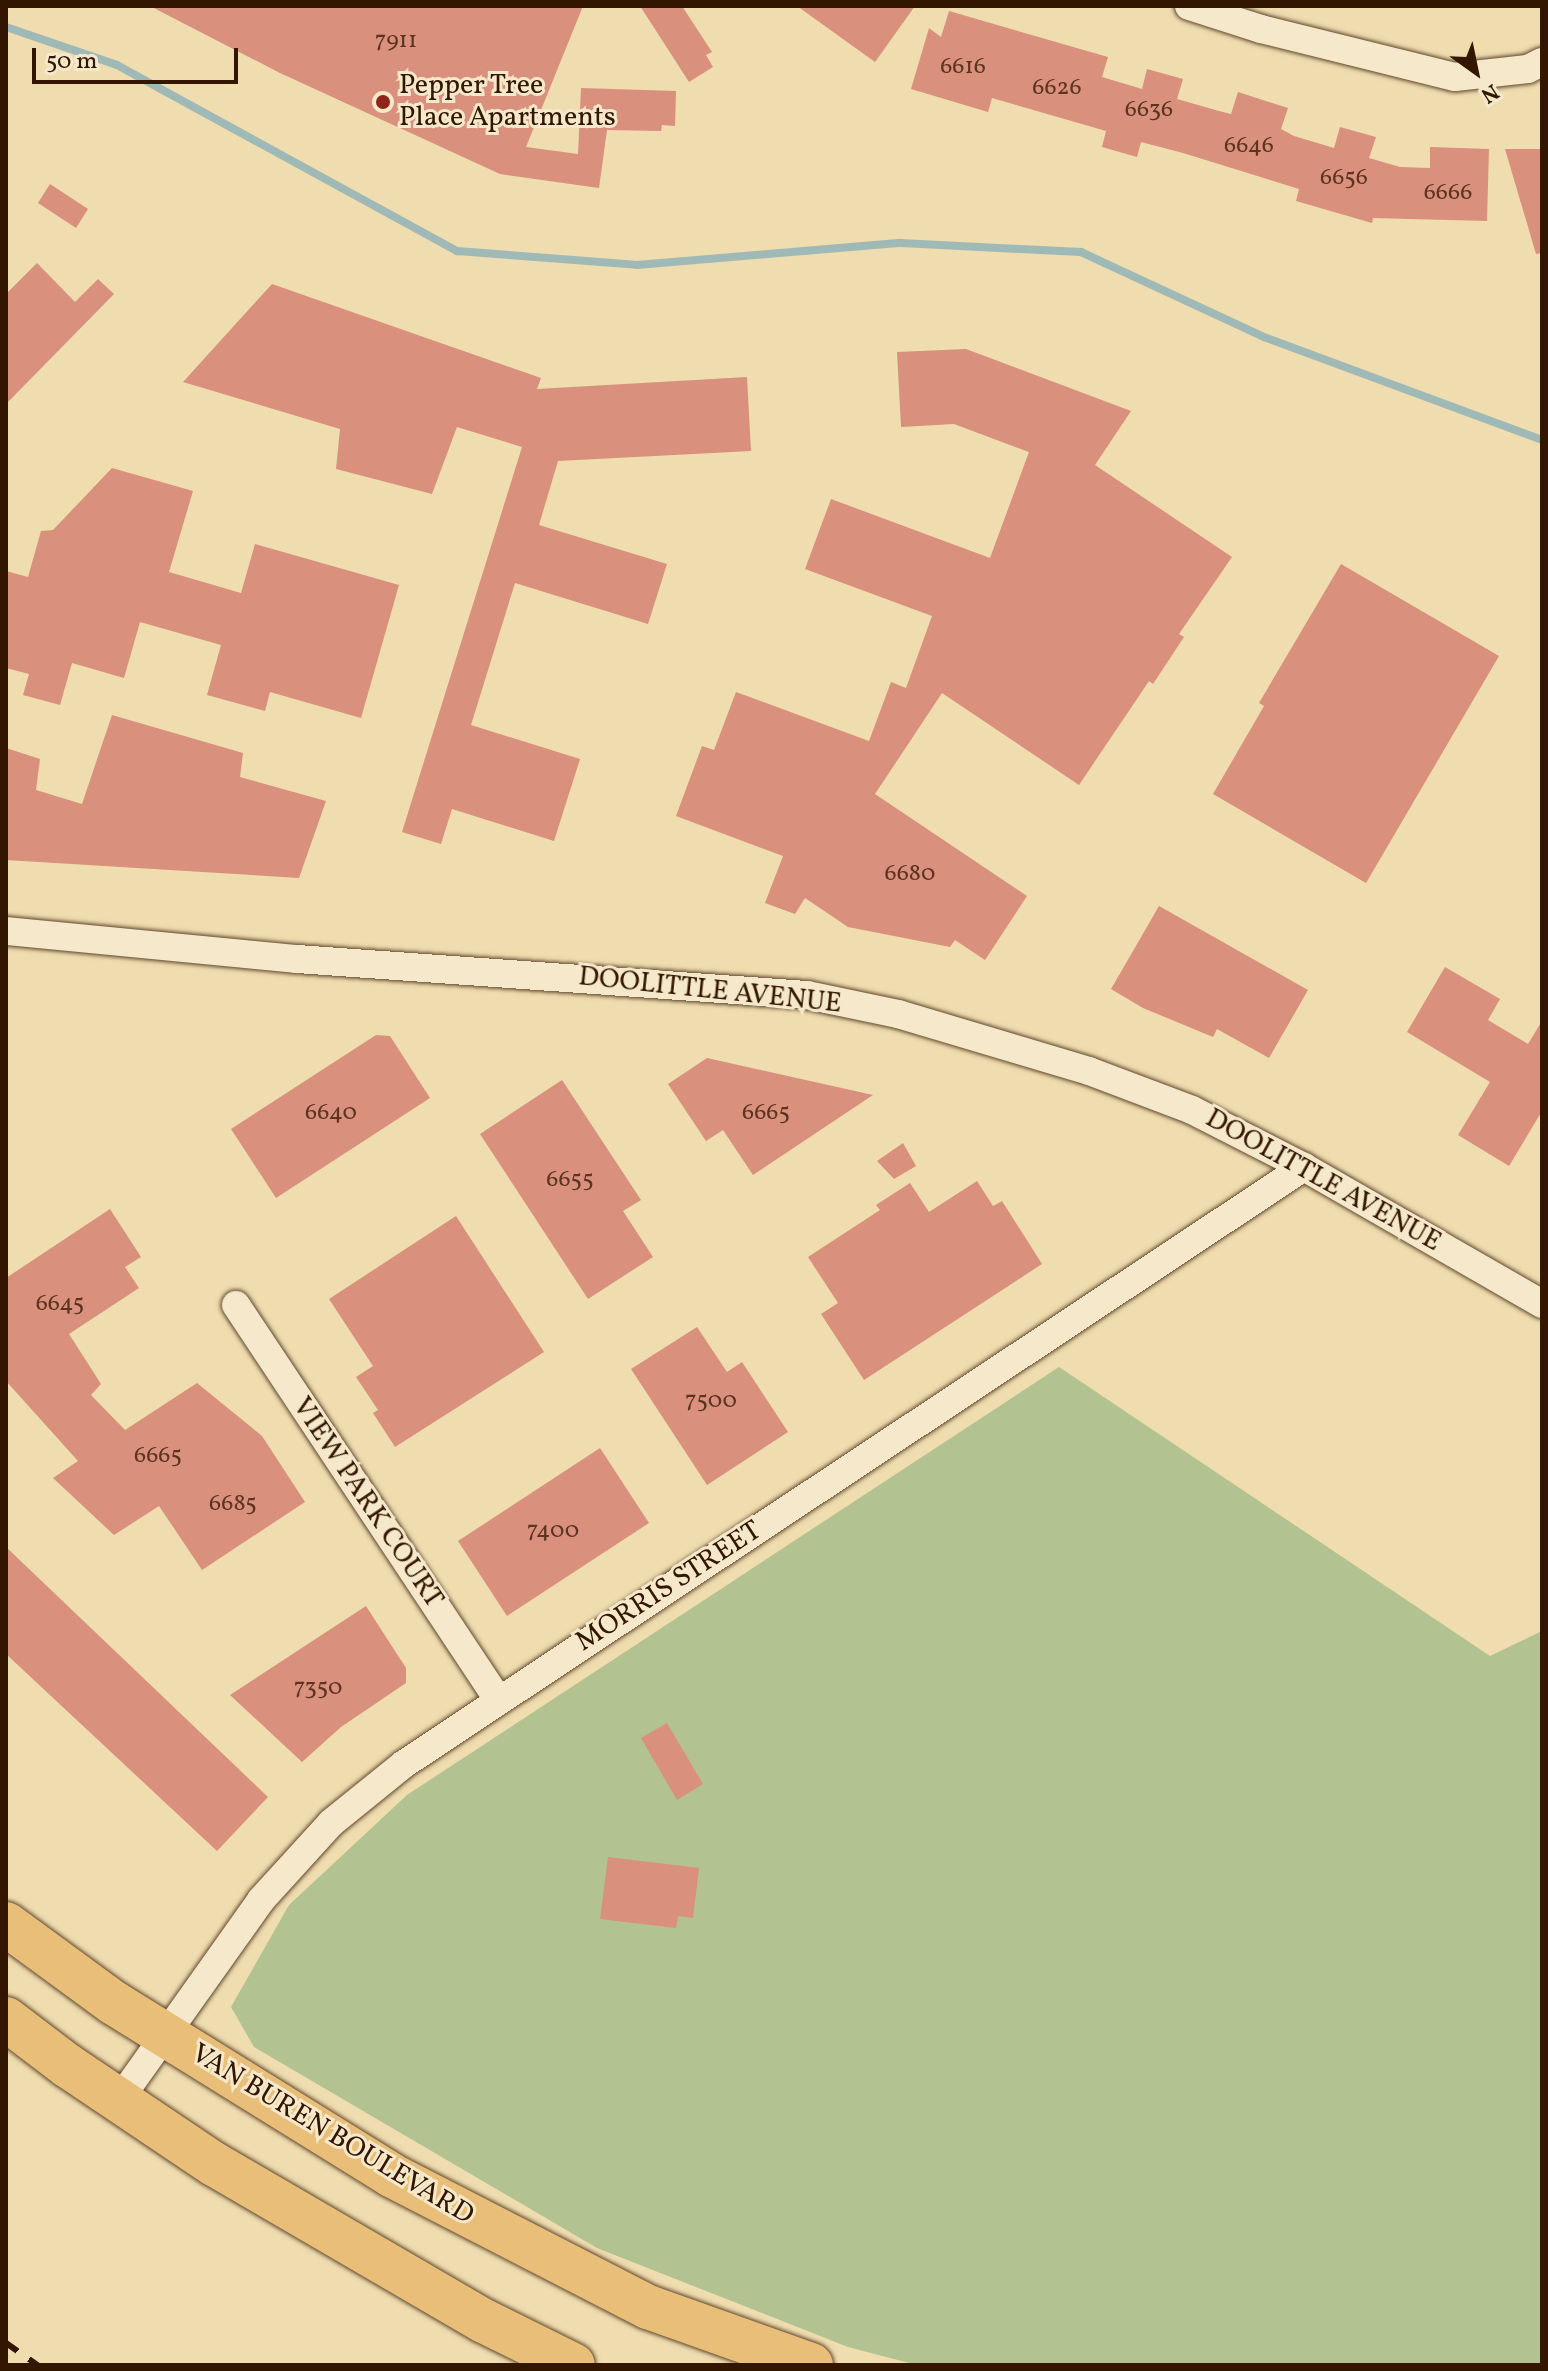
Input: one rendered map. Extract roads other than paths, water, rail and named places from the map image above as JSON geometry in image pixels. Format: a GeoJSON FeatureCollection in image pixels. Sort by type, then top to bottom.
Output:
{"type":"FeatureCollection","features":[{"type":"Feature","properties":{"kind":"main road","name":"VAN BUREN BOULEVARD"},"geometry":{"type":"LineString","coordinates":[[6,1924],[114,2003],[391,2175],[648,2307],[811,2365]]}},
{"type":"Feature","properties":{"kind":"main road"},"geometry":{"type":"LineString","coordinates":[[6,2019],[214,2164],[484,2321],[573,2365]]}},
{"type":"Feature","properties":{"kind":"street"},"geometry":{"type":"LineString","coordinates":[[1189,6],[1261,29],[1455,77],[1528,69],[1542,62]]}},
{"type":"Feature","properties":{"kind":"street","name":"DOOLITTLE AVENUE"},"geometry":{"type":"LineString","coordinates":[[6,931],[297,959],[807,995],[898,1014],[1089,1071],[1192,1110],[1304,1167],[1542,1304]]}},
{"type":"Feature","properties":{"kind":"street","name":"MORRIS STREET"},"geometry":{"type":"LineString","coordinates":[[119,2100],[261,1900],[302,1851],[331,1823],[404,1764],[1304,1167]]}},
{"type":"Feature","properties":{"kind":"street","name":"VIEW PARK COURT"},"geometry":{"type":"LineString","coordinates":[[236,1305],[498,1700]]}},
{"type":"Feature","properties":{"kind":"waterway"},"geometry":{"type":"LineString","coordinates":[[6,27],[117,65],[457,251],[637,265],[901,243],[1081,252],[1264,337],[1542,440]]}},
{"type":"Feature","properties":{"kind":"railway"},"geometry":{"type":"LineString","coordinates":[[6,2343],[38,2365]]}},
{"type":"Feature","properties":{"kind":"place","name":"Pepper Tree Place Apartments"},"geometry":{"type":"Point","coordinates":[383,102]}}]}
